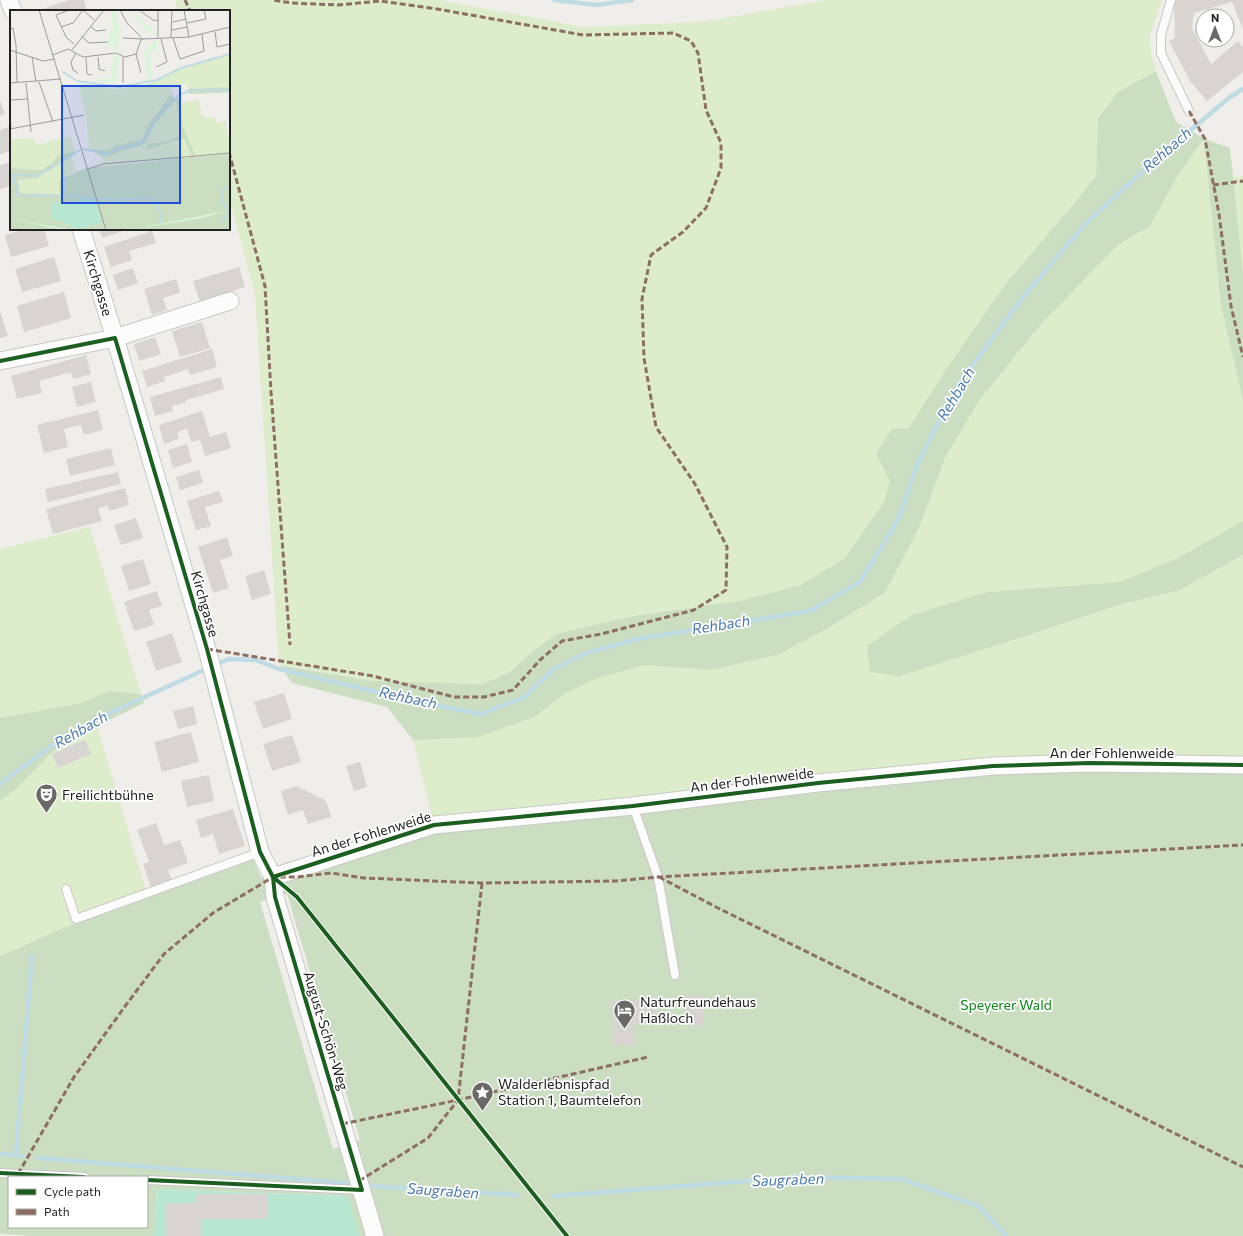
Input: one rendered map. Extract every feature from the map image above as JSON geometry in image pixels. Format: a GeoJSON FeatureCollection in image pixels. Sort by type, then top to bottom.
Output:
{"type":"FeatureCollection","features":[{"type":"Feature","properties":{"kind":"street"},"geometry":{"type":"LineString","coordinates":[[9,0],[13,10]]}},
{"type":"Feature","properties":{"kind":"street","name":"Kirchgasse"},"geometry":{"type":"LineString","coordinates":[[81,230],[115,338],[207,649],[260,852],[273,877]]}},
{"type":"Feature","properties":{"kind":"street"},"geometry":{"type":"LineString","coordinates":[[0,361],[115,338],[230,301]]}},
{"type":"Feature","properties":{"kind":"street","name":"An der Fohlenweide"},"geometry":{"type":"LineString","coordinates":[[273,877],[434,825],[633,806],[818,783],[993,766],[1090,763],[1243,765]]}},
{"type":"Feature","properties":{"kind":"street","name":"August-Schön-Weg"},"geometry":{"type":"LineString","coordinates":[[273,877],[275,897],[375,1236]]}},
{"type":"Feature","properties":{"kind":"lane"},"geometry":{"type":"LineString","coordinates":[[1171,0],[1161,35],[1161,53],[1189,111]]}},
{"type":"Feature","properties":{"kind":"lane"},"geometry":{"type":"LineString","coordinates":[[633,806],[658,877],[675,975]]}},
{"type":"Feature","properties":{"kind":"lane"},"geometry":{"type":"LineString","coordinates":[[66,889],[76,919],[260,852]]}},
{"type":"Feature","properties":{"kind":"lane"},"geometry":{"type":"LineString","coordinates":[[0,1173],[63,1176]]}},
{"type":"Feature","properties":{"kind":"lane"},"geometry":{"type":"LineString","coordinates":[[148,1180],[362,1190]]}},
{"type":"Feature","properties":{"kind":"green space"},"geometry":{"type":"Polygon","coordinates":[[[175,0],[439,0],[583,27],[702,22],[826,0],[1162,0],[1150,35],[1151,53],[1156,71],[1118,92],[1098,117],[1096,176],[1007,282],[946,369],[909,428],[892,430],[876,454],[891,481],[884,502],[845,558],[801,585],[740,601],[633,616],[556,634],[508,673],[483,684],[371,681],[279,664],[255,294],[230,201],[230,10],[178,10],[175,0]]]}},
{"type":"Feature","properties":{"kind":"green space"},"geometry":{"type":"Polygon","coordinates":[[[1156,71],[1176,122],[1205,139],[1230,148],[1243,273],[1243,400],[1221,306],[1204,139],[1177,177],[1150,226],[1119,244],[1041,324],[979,401],[945,458],[920,526],[885,593],[827,629],[779,654],[712,670],[644,665],[596,679],[566,693],[534,717],[478,737],[413,740],[387,707],[292,683],[279,665],[371,681],[483,684],[508,673],[556,634],[633,616],[740,601],[801,585],[845,558],[884,502],[890,481],[876,454],[892,429],[909,428],[946,369],[1007,282],[1096,176],[1098,118],[1118,92],[1156,71]]]}},
{"type":"Feature","properties":{"kind":"green space"},"geometry":{"type":"Polygon","coordinates":[[[1205,139],[1221,305],[1243,400],[1243,521],[1178,558],[1120,582],[986,592],[900,676],[1125,603],[1180,590],[1243,555],[1243,768],[433,820],[413,740],[478,737],[534,717],[566,693],[596,679],[644,665],[712,670],[779,654],[827,629],[885,594],[920,526],[945,458],[979,401],[1041,324],[1119,244],[1150,226],[1177,177],[1205,139]]]}},
{"type":"Feature","properties":{"kind":"green space"},"geometry":{"type":"Polygon","coordinates":[[[1243,176],[1243,273],[1233,178],[1243,176]]]}},
{"type":"Feature","properties":{"kind":"green space"},"geometry":{"type":"Polygon","coordinates":[[[1243,521],[1243,555],[1180,590],[1125,603],[900,676],[870,672],[867,646],[912,615],[987,592],[1120,582],[1178,558],[1243,521]]]}},
{"type":"Feature","properties":{"kind":"green space"},"geometry":{"type":"Polygon","coordinates":[[[90,527],[141,694],[109,691],[81,703],[0,718],[0,549],[90,527]]]}},
{"type":"Feature","properties":{"kind":"green space"},"geometry":{"type":"Polygon","coordinates":[[[109,691],[141,694],[144,703],[97,726],[52,752],[15,790],[0,801],[0,718],[81,703],[109,691]]]}},
{"type":"Feature","properties":{"kind":"green space"},"geometry":{"type":"Polygon","coordinates":[[[97,726],[148,897],[61,929],[0,956],[0,801],[15,790],[52,752],[97,726]]]}},
{"type":"Feature","properties":{"kind":"green space","name":"Speyerer Wald"},"geometry":{"type":"Polygon","coordinates":[[[1243,768],[1243,1236],[359,1236],[347,1196],[157,1189],[154,1236],[34,1236],[0,1234],[0,956],[61,929],[253,859],[261,878],[433,820],[865,782],[1014,772],[1243,768]],[[287,894],[260,902],[333,1149],[360,1140],[287,894]]]}},
{"type":"Feature","properties":{"kind":"green space"},"geometry":{"type":"Polygon","coordinates":[[[157,1189],[348,1196],[359,1236],[154,1236],[157,1189]]]}},
{"type":"Feature","properties":{"kind":"building"},"geometry":{"type":"Polygon","coordinates":[[[69,0],[84,0],[87,10],[39,10],[69,0]]]}},
{"type":"Feature","properties":{"kind":"building"},"geometry":{"type":"Polygon","coordinates":[[[1174,0],[1243,0],[1243,29],[1232,2],[1211,8],[1195,8],[1192,28],[1195,34],[1195,48],[1203,48],[1211,64],[1230,48],[1235,48],[1235,44],[1238,41],[1243,47],[1243,72],[1207,101],[1190,81],[1169,41],[1175,38],[1174,0]]]}},
{"type":"Feature","properties":{"kind":"building"},"geometry":{"type":"Polygon","coordinates":[[[0,100],[5,114],[0,116],[0,100]]]}},
{"type":"Feature","properties":{"kind":"building"},"geometry":{"type":"Polygon","coordinates":[[[10,126],[10,151],[0,154],[0,130],[10,126]]]}},
{"type":"Feature","properties":{"kind":"building"},"geometry":{"type":"Polygon","coordinates":[[[10,162],[10,186],[0,189],[0,165],[10,162]]]}},
{"type":"Feature","properties":{"kind":"building"},"geometry":{"type":"Polygon","coordinates":[[[22,230],[44,230],[49,246],[11,257],[5,235],[22,230]]]}},
{"type":"Feature","properties":{"kind":"building"},"geometry":{"type":"Polygon","coordinates":[[[99,230],[120,230],[121,232],[102,238],[99,230]]]}},
{"type":"Feature","properties":{"kind":"building"},"geometry":{"type":"Polygon","coordinates":[[[148,230],[155,230],[152,231],[156,243],[129,251],[132,260],[111,267],[104,247],[149,232],[148,230]]]}},
{"type":"Feature","properties":{"kind":"building"},"geometry":{"type":"Polygon","coordinates":[[[54,257],[61,281],[22,292],[15,269],[54,257]]]}},
{"type":"Feature","properties":{"kind":"building"},"geometry":{"type":"Polygon","coordinates":[[[239,267],[245,287],[200,302],[193,281],[239,267]]]}},
{"type":"Feature","properties":{"kind":"building"},"geometry":{"type":"Polygon","coordinates":[[[133,268],[138,283],[118,290],[113,275],[133,268]]]}},
{"type":"Feature","properties":{"kind":"building"},"geometry":{"type":"Polygon","coordinates":[[[176,279],[180,293],[163,298],[167,310],[152,315],[144,289],[176,279]]]}},
{"type":"Feature","properties":{"kind":"building"},"geometry":{"type":"Polygon","coordinates":[[[64,292],[71,318],[24,332],[17,306],[64,292]]]}},
{"type":"Feature","properties":{"kind":"building"},"geometry":{"type":"Polygon","coordinates":[[[0,311],[8,336],[0,338],[0,311]]]}},
{"type":"Feature","properties":{"kind":"building"},"geometry":{"type":"Polygon","coordinates":[[[202,322],[210,348],[180,357],[172,331],[202,322]]]}},
{"type":"Feature","properties":{"kind":"building"},"geometry":{"type":"Polygon","coordinates":[[[155,337],[161,354],[139,361],[134,344],[155,337]]]}},
{"type":"Feature","properties":{"kind":"building"},"geometry":{"type":"Polygon","coordinates":[[[212,349],[217,367],[190,375],[188,369],[164,377],[165,381],[147,387],[142,371],[212,349]]]}},
{"type":"Feature","properties":{"kind":"building"},"geometry":{"type":"Polygon","coordinates":[[[86,355],[91,374],[73,379],[71,372],[39,381],[42,393],[17,399],[11,376],[86,355]]]}},
{"type":"Feature","properties":{"kind":"building"},"geometry":{"type":"Polygon","coordinates":[[[221,377],[224,389],[186,400],[186,402],[172,406],[173,411],[155,416],[150,397],[221,377]]]}},
{"type":"Feature","properties":{"kind":"building"},"geometry":{"type":"Polygon","coordinates":[[[91,382],[96,402],[77,407],[72,387],[91,382]]]}},
{"type":"Feature","properties":{"kind":"building"},"geometry":{"type":"Polygon","coordinates":[[[98,410],[103,430],[84,435],[81,425],[64,429],[68,447],[44,453],[37,425],[98,410]]]}},
{"type":"Feature","properties":{"kind":"building"},"geometry":{"type":"Polygon","coordinates":[[[202,411],[210,437],[226,432],[231,448],[205,456],[200,440],[191,442],[187,429],[177,432],[179,439],[164,444],[159,425],[202,411]]]}},
{"type":"Feature","properties":{"kind":"building"},"geometry":{"type":"Polygon","coordinates":[[[187,444],[192,462],[173,468],[168,450],[187,444]]]}},
{"type":"Feature","properties":{"kind":"building"},"geometry":{"type":"Polygon","coordinates":[[[111,448],[115,465],[70,476],[66,459],[111,448]]]}},
{"type":"Feature","properties":{"kind":"building"},"geometry":{"type":"Polygon","coordinates":[[[199,470],[203,483],[180,490],[176,477],[199,470]]]}},
{"type":"Feature","properties":{"kind":"building"},"geometry":{"type":"Polygon","coordinates":[[[118,472],[121,484],[48,502],[45,489],[118,472]]]}},
{"type":"Feature","properties":{"kind":"building"},"geometry":{"type":"Polygon","coordinates":[[[125,488],[129,505],[109,511],[108,506],[98,508],[102,521],[53,534],[46,509],[125,488]]]}},
{"type":"Feature","properties":{"kind":"building"},"geometry":{"type":"Polygon","coordinates":[[[219,491],[223,502],[205,507],[211,526],[196,530],[187,501],[219,491]]]}},
{"type":"Feature","properties":{"kind":"building"},"geometry":{"type":"Polygon","coordinates":[[[136,518],[143,538],[121,545],[114,525],[136,518]]]}},
{"type":"Feature","properties":{"kind":"building"},"geometry":{"type":"Polygon","coordinates":[[[227,537],[233,556],[220,560],[229,588],[213,593],[198,547],[227,537]]]}},
{"type":"Feature","properties":{"kind":"building"},"geometry":{"type":"Polygon","coordinates":[[[143,559],[151,584],[129,591],[121,566],[143,559]]]}},
{"type":"Feature","properties":{"kind":"building"},"geometry":{"type":"Polygon","coordinates":[[[264,570],[271,594],[252,600],[245,576],[264,570]]]}},
{"type":"Feature","properties":{"kind":"building"},"geometry":{"type":"Polygon","coordinates":[[[157,591],[162,606],[149,610],[154,625],[134,631],[124,602],[157,591]]]}},
{"type":"Feature","properties":{"kind":"building"},"geometry":{"type":"Polygon","coordinates":[[[172,633],[182,662],[156,671],[146,642],[172,633]]]}},
{"type":"Feature","properties":{"kind":"building"},"geometry":{"type":"Polygon","coordinates":[[[284,693],[292,719],[263,729],[254,702],[284,693]]]}},
{"type":"Feature","properties":{"kind":"building"},"geometry":{"type":"Polygon","coordinates":[[[193,706],[197,724],[178,729],[173,711],[193,706]]]}},
{"type":"Feature","properties":{"kind":"building"},"geometry":{"type":"Polygon","coordinates":[[[191,732],[199,762],[162,772],[154,742],[191,732]]]}},
{"type":"Feature","properties":{"kind":"building"},"geometry":{"type":"Polygon","coordinates":[[[292,735],[301,762],[272,771],[263,744],[292,735]]]}},
{"type":"Feature","properties":{"kind":"building"},"geometry":{"type":"Polygon","coordinates":[[[85,740],[91,754],[58,768],[52,754],[85,740]]]}},
{"type":"Feature","properties":{"kind":"building"},"geometry":{"type":"Polygon","coordinates":[[[360,762],[367,787],[354,791],[346,766],[360,762]]]}},
{"type":"Feature","properties":{"kind":"building"},"geometry":{"type":"Polygon","coordinates":[[[209,775],[214,801],[187,807],[181,781],[209,775]]]}},
{"type":"Feature","properties":{"kind":"building"},"geometry":{"type":"Polygon","coordinates":[[[297,786],[326,801],[331,817],[308,824],[303,810],[288,815],[281,791],[297,786]]]}},
{"type":"Feature","properties":{"kind":"building"},"geometry":{"type":"Polygon","coordinates":[[[233,809],[245,846],[219,854],[213,834],[201,838],[196,820],[233,809]]]}},
{"type":"Feature","properties":{"kind":"building"},"geometry":{"type":"Polygon","coordinates":[[[156,823],[164,845],[180,840],[188,863],[168,870],[172,881],[151,888],[143,864],[149,862],[137,830],[156,823]]]}},
{"type":"Feature","properties":{"kind":"building"},"geometry":{"type":"Polygon","coordinates":[[[301,919],[302,927],[298,928],[296,920],[301,919]]]}},
{"type":"Feature","properties":{"kind":"building"},"geometry":{"type":"Polygon","coordinates":[[[702,995],[704,1025],[686,1026],[684,996],[702,995]]]}},
{"type":"Feature","properties":{"kind":"building","name":"Naturfreundehaus Haßloch"},"geometry":{"type":"Polygon","coordinates":[[[656,998],[658,1023],[634,1025],[635,1045],[614,1046],[610,1002],[656,998]]]}},
{"type":"Feature","properties":{"kind":"building"},"geometry":{"type":"Polygon","coordinates":[[[196,1194],[267,1194],[267,1219],[202,1219],[202,1236],[165,1236],[165,1203],[196,1203],[196,1194]]]}},
{"type":"Feature","properties":{"kind":"waterway"},"geometry":{"type":"LineString","coordinates":[[554,0],[596,5],[632,0]]}},
{"type":"Feature","properties":{"kind":"waterway","name":"Rehbach"},"geometry":{"type":"LineString","coordinates":[[0,784],[58,741],[112,712],[228,659],[256,660],[279,669],[415,701],[480,714],[523,698],[554,669],[586,653],[637,639],[810,611],[860,582],[899,518],[918,462],[960,382],[1020,301],[1085,224],[1162,154],[1230,97],[1243,89]]}},
{"type":"Feature","properties":{"kind":"waterway"},"geometry":{"type":"LineString","coordinates":[[16,1155],[32,956]]}},
{"type":"Feature","properties":{"kind":"waterway","name":"Saugraben"},"geometry":{"type":"LineString","coordinates":[[0,1154],[23,1156]]}},
{"type":"Feature","properties":{"kind":"waterway","name":"Saugraben"},"geometry":{"type":"LineString","coordinates":[[38,1158],[346,1183]]}},
{"type":"Feature","properties":{"kind":"waterway","name":"Saugraben"},"geometry":{"type":"LineString","coordinates":[[553,1196],[800,1177],[901,1179],[979,1206],[1006,1236]]}},
{"type":"Feature","properties":{"kind":"waterway","name":"Saugraben"},"geometry":{"type":"LineString","coordinates":[[368,1186],[518,1195]]}},
{"type":"Feature","properties":{"kind":"marked path"},"geometry":{"type":"LineString","coordinates":[[185,0],[190,10]]}},
{"type":"Feature","properties":{"kind":"marked path"},"geometry":{"type":"LineString","coordinates":[[207,649],[373,676],[454,697],[484,697],[513,690],[540,660],[562,641],[601,634],[694,610],[726,590],[727,547],[695,484],[656,427],[644,358],[642,299],[651,255],[683,232],[706,208],[721,168],[721,143],[706,110],[698,53],[691,41],[673,33],[583,35],[437,9],[380,1],[338,5],[292,3],[272,0]]}},
{"type":"Feature","properties":{"kind":"marked path"},"geometry":{"type":"LineString","coordinates":[[1189,111],[1205,139],[1219,214],[1231,306],[1243,357]]}},
{"type":"Feature","properties":{"kind":"marked path"},"geometry":{"type":"LineString","coordinates":[[230,156],[265,286],[271,392],[290,645]]}},
{"type":"Feature","properties":{"kind":"marked path"},"geometry":{"type":"LineString","coordinates":[[1213,185],[1243,181]]}},
{"type":"Feature","properties":{"kind":"marked path"},"geometry":{"type":"LineString","coordinates":[[18,1174],[74,1077],[164,954],[213,913],[273,877],[297,877],[331,873],[364,878],[482,883],[616,881],[658,877],[1243,845]]}},
{"type":"Feature","properties":{"kind":"marked path"},"geometry":{"type":"LineString","coordinates":[[659,877],[718,908],[1243,1167]]}},
{"type":"Feature","properties":{"kind":"marked path"},"geometry":{"type":"LineString","coordinates":[[359,1181],[428,1138],[458,1100],[482,883]]}},
{"type":"Feature","properties":{"kind":"marked path"},"geometry":{"type":"LineString","coordinates":[[342,1124],[458,1100],[648,1057]]}},
{"type":"Feature","properties":{"kind":"cycle path"},"geometry":{"type":"LineString","coordinates":[[0,361],[115,338],[207,649],[260,852],[273,877],[275,897],[362,1190],[148,1180]]}},
{"type":"Feature","properties":{"kind":"cycle path"},"geometry":{"type":"LineString","coordinates":[[273,877],[434,825],[633,806],[818,783],[993,766],[1090,763],[1243,765]]}},
{"type":"Feature","properties":{"kind":"cycle path"},"geometry":{"type":"LineString","coordinates":[[273,877],[297,897],[567,1236]]}},
{"type":"Feature","properties":{"kind":"cycle path"},"geometry":{"type":"LineString","coordinates":[[0,1173],[63,1176]]}},
{"type":"Feature","properties":{"kind":"place","name":"Freilichtbühne"},"geometry":{"type":"Point","coordinates":[46,814]}},
{"type":"Feature","properties":{"kind":"place","name":"Naturfreundehaus Haßloch"},"geometry":{"type":"Point","coordinates":[624,1030]}},
{"type":"Feature","properties":{"kind":"place","name":"Walderlebnispfad Station 1, Baumtelefon"},"geometry":{"type":"Point","coordinates":[482,1112]}}]}
